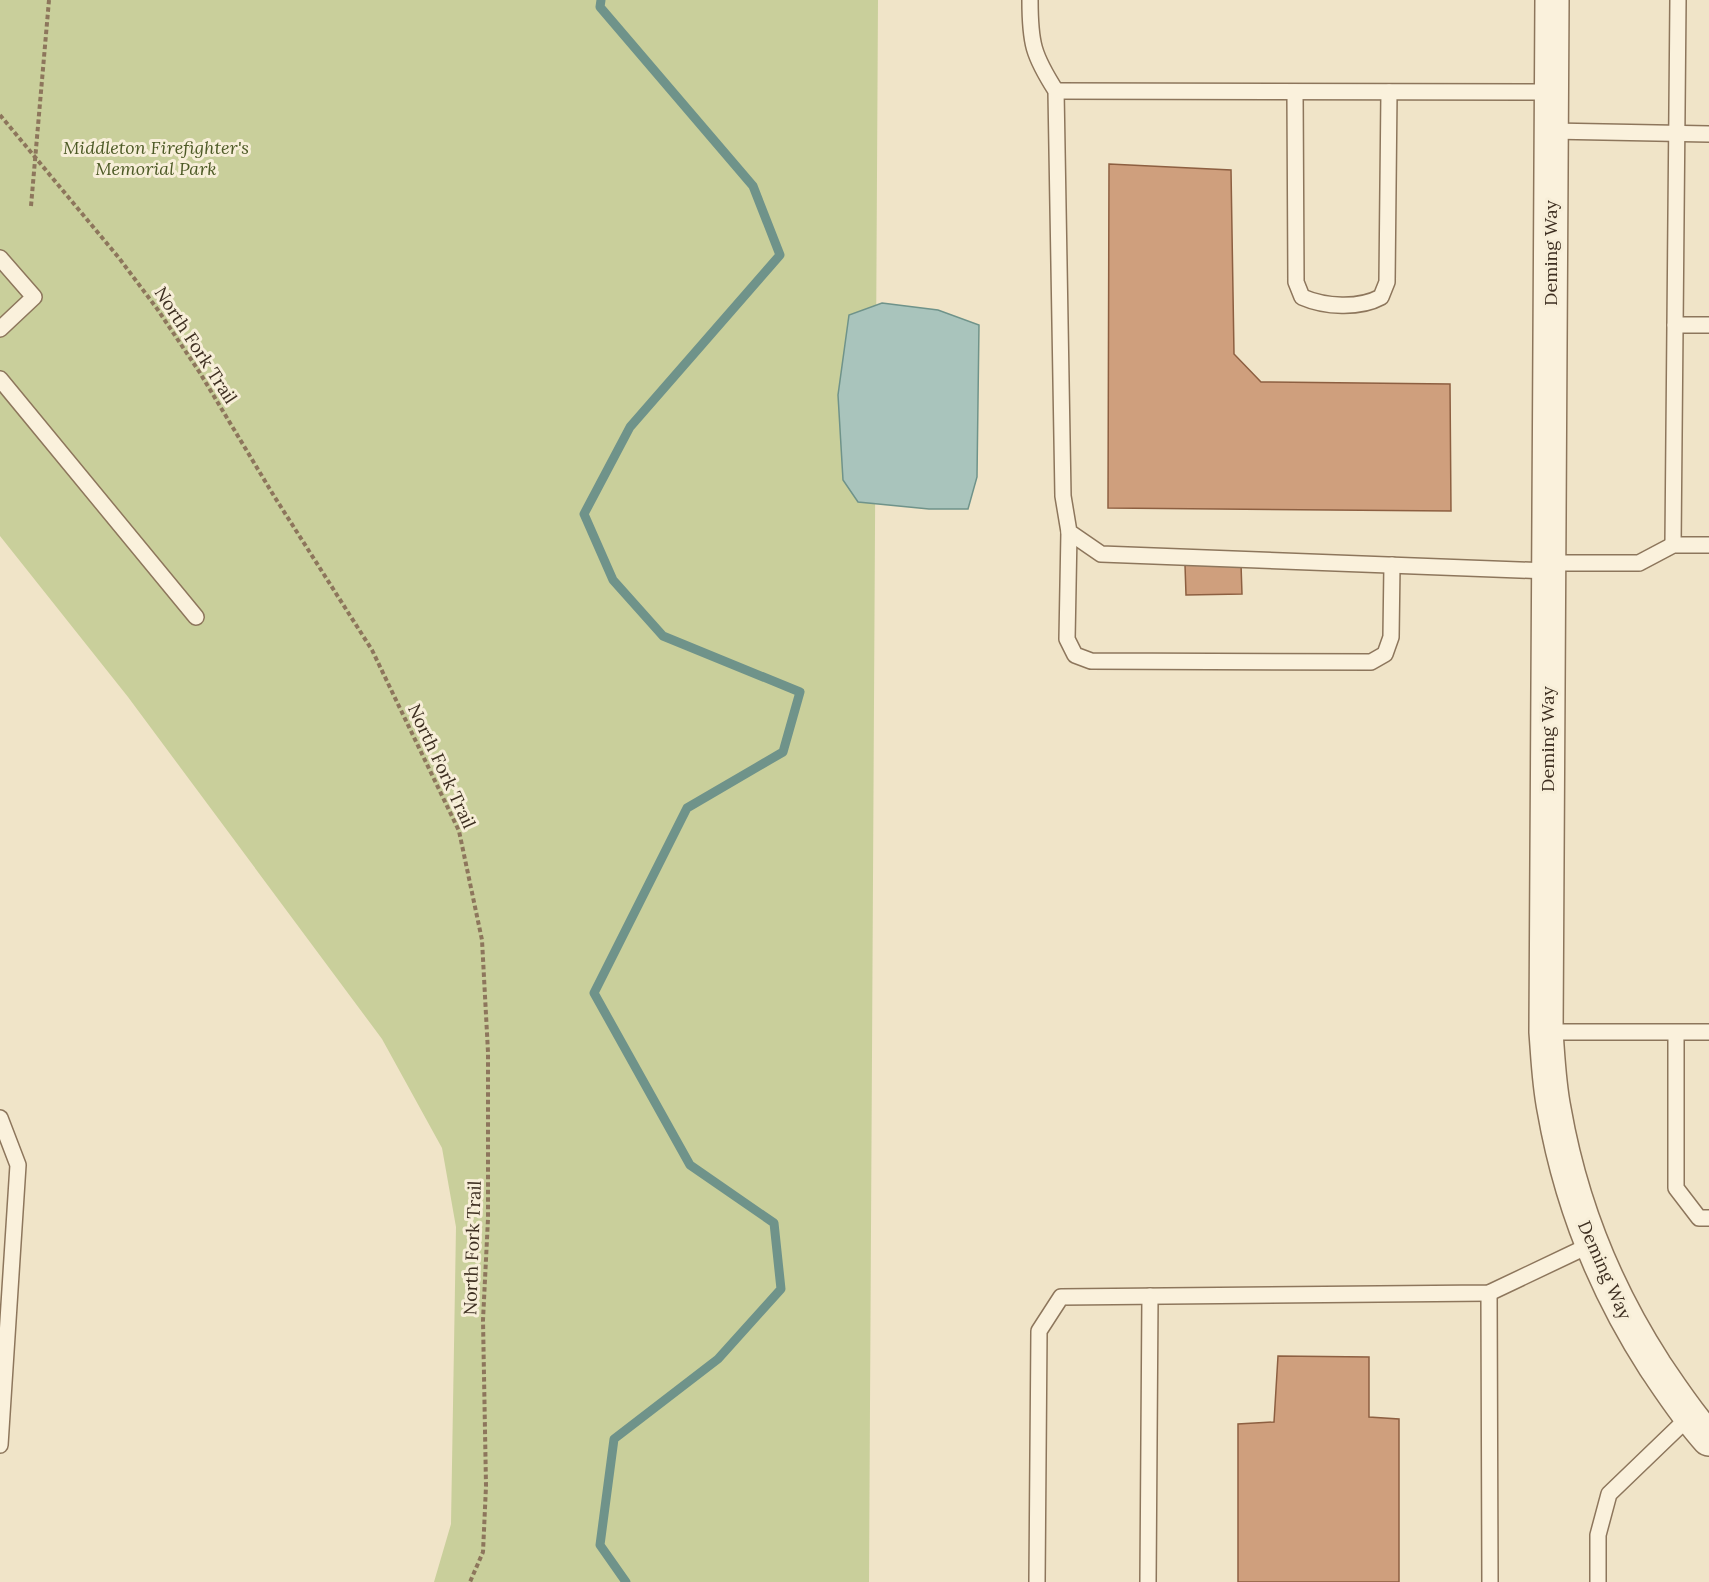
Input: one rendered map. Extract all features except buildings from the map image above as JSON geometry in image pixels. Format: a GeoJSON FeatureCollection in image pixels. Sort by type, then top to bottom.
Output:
{"type":"FeatureCollection","features":[{"type":"Feature","properties":{"kind":"street","name":"Deming Way"},"geometry":{"type":"LineString","coordinates":[[1552,0],[1546,1032],[1554,1108],[1564,1158],[1590,1245],[1632,1330],[1699,1428]]}},
{"type":"Feature","properties":{"kind":"lane"},"geometry":{"type":"LineString","coordinates":[[1030,0],[1030,28],[1037,62],[1056,91],[1063,496],[1069,532],[1067,639],[1075,654],[1091,661],[1371,662],[1385,654],[1391,637],[1392,565]]}},
{"type":"Feature","properties":{"kind":"lane"},"geometry":{"type":"LineString","coordinates":[[1673,545],[1678,0]]}},
{"type":"Feature","properties":{"kind":"lane"},"geometry":{"type":"LineString","coordinates":[[1056,91],[1551,92]]}},
{"type":"Feature","properties":{"kind":"lane"},"geometry":{"type":"LineString","coordinates":[[1295,92],[1296,282],[1302,297],[1317,303],[1368,304],[1381,297],[1387,282],[1389,92]]}},
{"type":"Feature","properties":{"kind":"lane"},"geometry":{"type":"LineString","coordinates":[[1551,131],[1709,134]]}},
{"type":"Feature","properties":{"kind":"lane"},"geometry":{"type":"LineString","coordinates":[[0,258],[34,297],[0,330]]}},
{"type":"Feature","properties":{"kind":"lane"},"geometry":{"type":"LineString","coordinates":[[1675,325],[1709,325]]}},
{"type":"Feature","properties":{"kind":"lane"},"geometry":{"type":"LineString","coordinates":[[0,379],[196,616]]}},
{"type":"Feature","properties":{"kind":"lane"},"geometry":{"type":"LineString","coordinates":[[1069,532],[1101,554],[1392,565],[1548,567],[1639,563],[1673,545],[1709,545]]}},
{"type":"Feature","properties":{"kind":"lane"},"geometry":{"type":"LineString","coordinates":[[1546,1032],[1709,1032]]}},
{"type":"Feature","properties":{"kind":"lane"},"geometry":{"type":"LineString","coordinates":[[1676,1033],[1676,1188],[1699,1218],[1709,1218]]}},
{"type":"Feature","properties":{"kind":"lane"},"geometry":{"type":"LineString","coordinates":[[0,1118],[18,1165],[7,1222],[0,1445]]}},
{"type":"Feature","properties":{"kind":"lane"},"geometry":{"type":"LineString","coordinates":[[1036,1582],[1039,1331],[1061,1297],[1488,1293],[1590,1245]]}},
{"type":"Feature","properties":{"kind":"lane"},"geometry":{"type":"LineString","coordinates":[[1488,1293],[1490,1582]]}},
{"type":"Feature","properties":{"kind":"lane"},"geometry":{"type":"LineString","coordinates":[[1148,1582],[1150,1296]]}},
{"type":"Feature","properties":{"kind":"lane"},"geometry":{"type":"LineString","coordinates":[[1598,1582],[1598,1535],[1609,1494],[1699,1428]]}},
{"type":"Feature","properties":{"kind":"path"},"geometry":{"type":"LineString","coordinates":[[31,206],[49,0]]}},
{"type":"Feature","properties":{"kind":"path","name":"North Fork Trail"},"geometry":{"type":"LineString","coordinates":[[0,116],[37,158],[159,310],[200,373],[372,650],[459,831],[482,940],[488,1052],[488,1220],[483,1320],[485,1497],[483,1552],[470,1582]]}},
{"type":"Feature","properties":{"kind":"green space","name":"Middleton Firefighter's Memorial Park"},"geometry":{"type":"Polygon","coordinates":[[[0,0],[878,0],[869,1582],[434,1582],[451,1524],[456,1227],[442,1148],[382,1039],[128,697],[0,536],[0,0]]]}},
{"type":"Feature","properties":{"kind":"water"},"geometry":{"type":"Polygon","coordinates":[[[882,303],[938,310],[979,325],[977,477],[968,509],[929,509],[858,502],[843,480],[838,395],[849,315],[882,303]]]}},
{"type":"Feature","properties":{"kind":"waterway"},"geometry":{"type":"LineString","coordinates":[[601,0],[600,7],[753,186],[780,255],[630,427],[584,514],[613,580],[663,636],[800,692],[783,752],[687,808],[594,993],[690,1165],[774,1223],[781,1289],[718,1359],[614,1439],[600,1545],[626,1582]]}}]}
